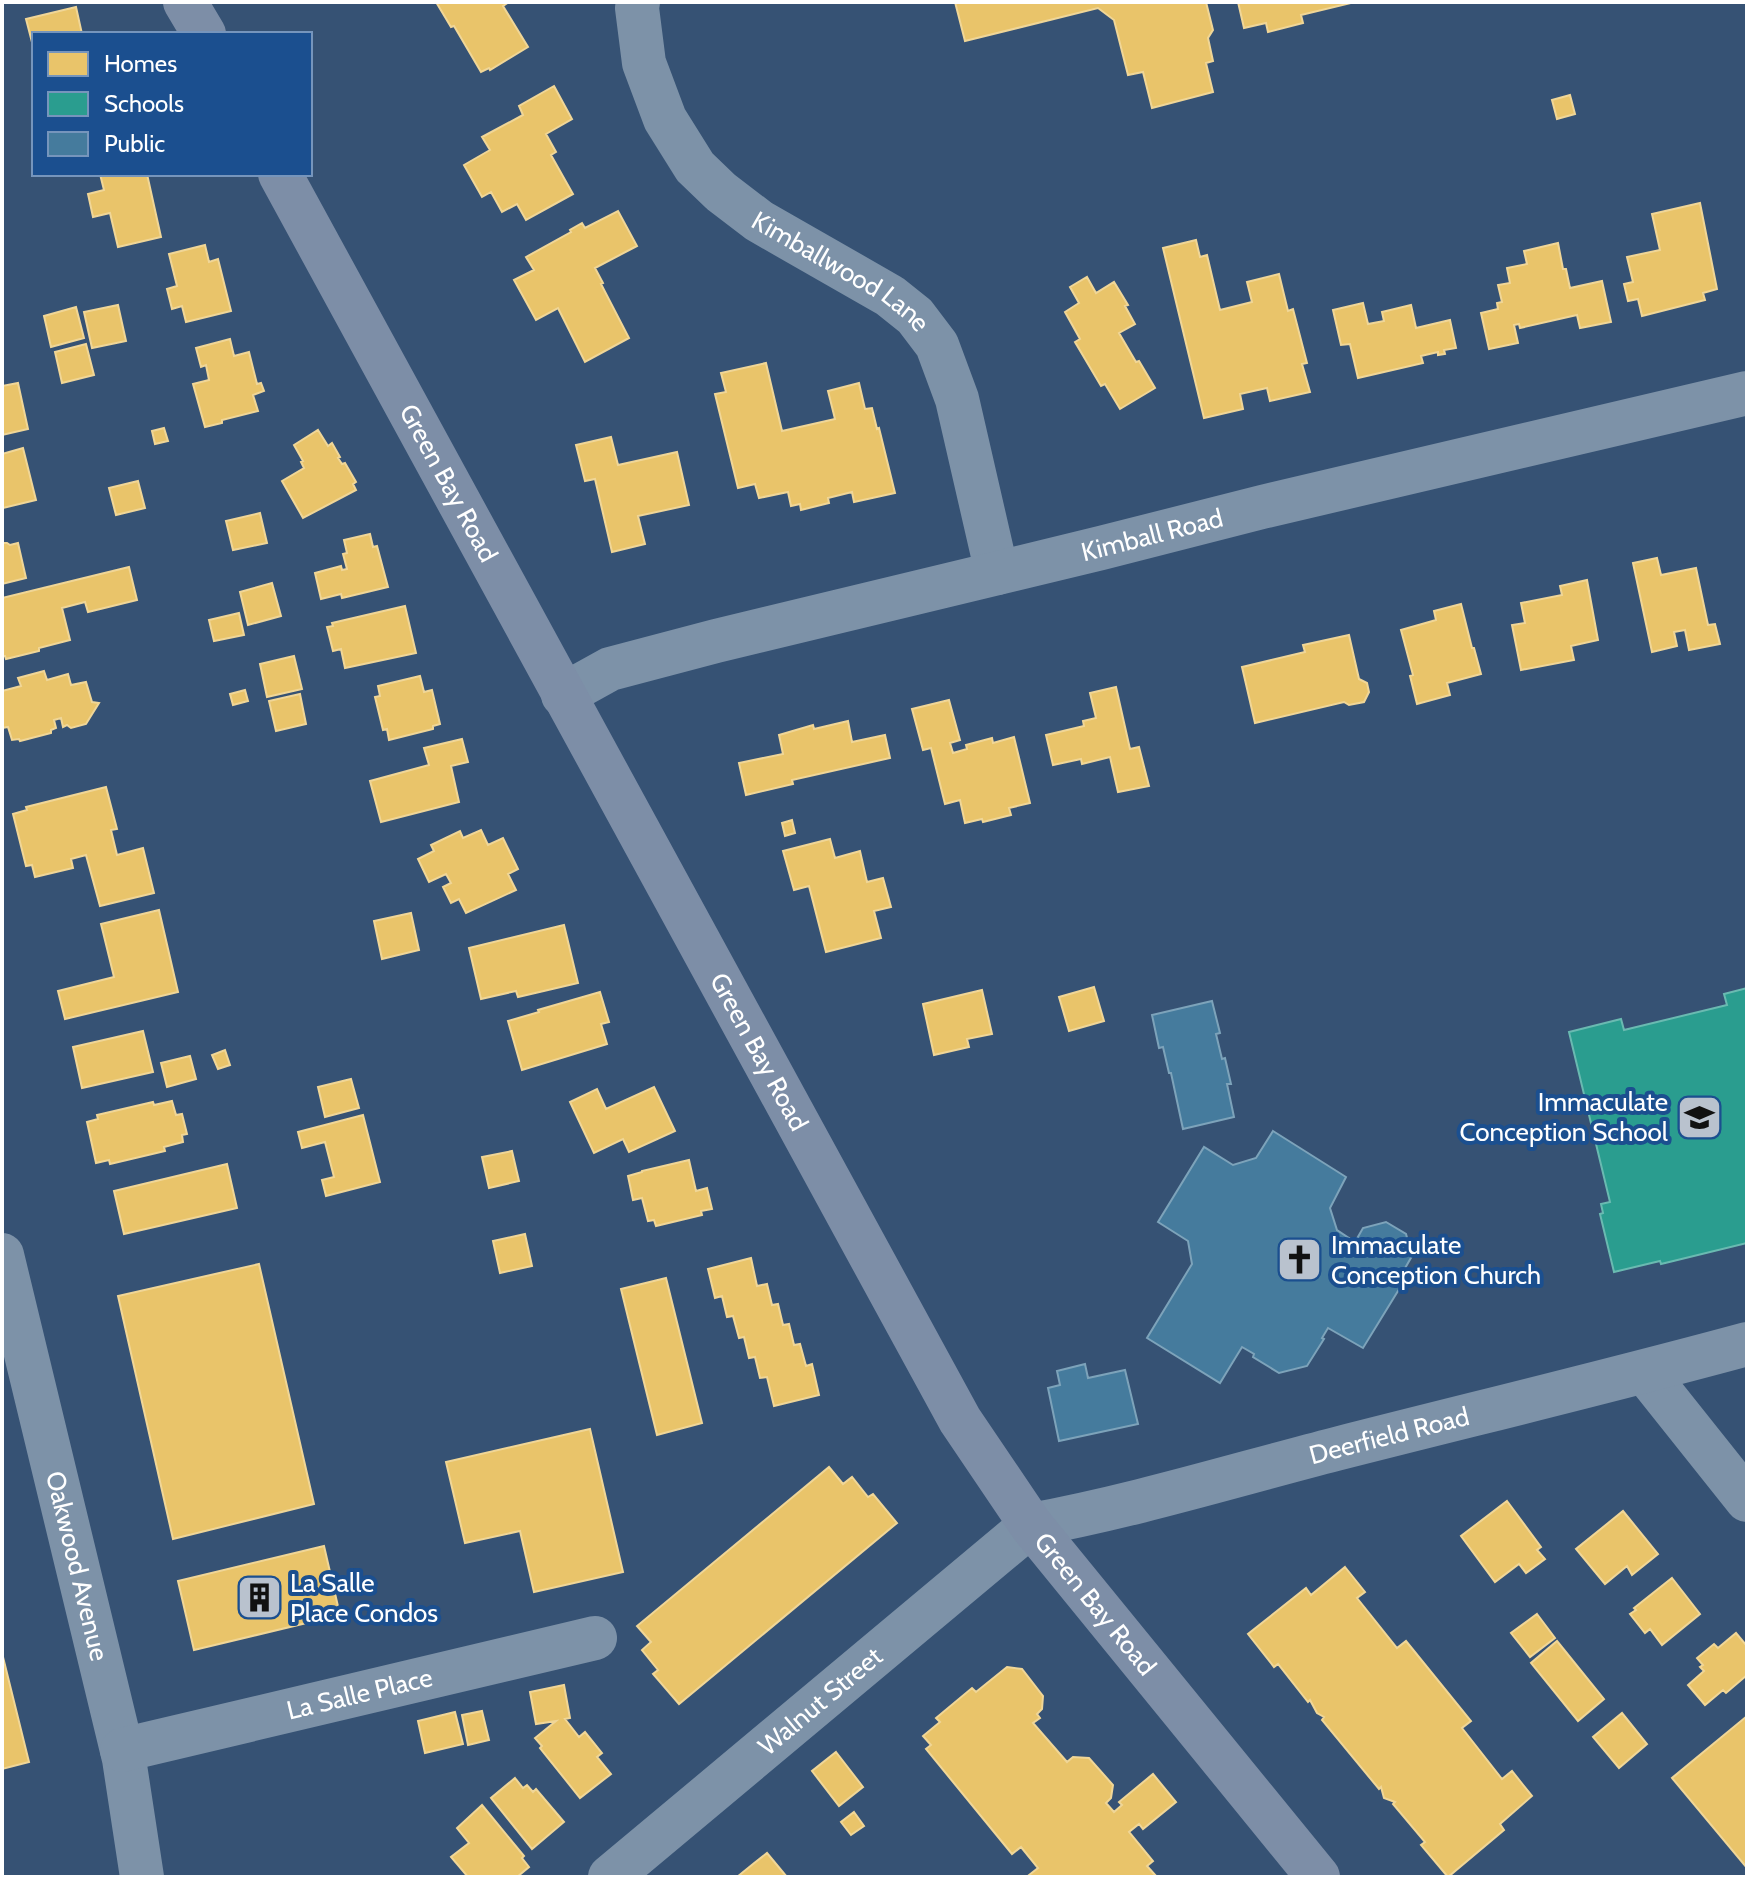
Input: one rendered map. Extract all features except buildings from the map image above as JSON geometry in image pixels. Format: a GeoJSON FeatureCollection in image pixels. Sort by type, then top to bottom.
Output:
{"type":"FeatureCollection","features":[{"type":"Feature","properties":{"kind":"main road"},"geometry":{"type":"LineString","coordinates":[[185,2],[203,32]]}},
{"type":"Feature","properties":{"kind":"main road","name":"Green Bay Road"},"geometry":{"type":"LineString","coordinates":[[281,176],[960,1420],[1031,1525],[1318,1877]]}},
{"type":"Feature","properties":{"kind":"street","name":"Kimballwood Lane"},"geometry":{"type":"LineString","coordinates":[[638,2],[644,63],[665,119],[695,167],[759,221],[890,296],[915,316],[937,345],[957,399],[997,573]]}},
{"type":"Feature","properties":{"kind":"street","name":"Kimball Road"},"geometry":{"type":"LineString","coordinates":[[563,695],[610,669],[1262,507],[1747,393]]}},
{"type":"Feature","properties":{"kind":"street","name":"Oakwood Avenue"},"geometry":{"type":"LineString","coordinates":[[2,1255],[8,1308],[122,1750],[142,1877]]}},
{"type":"Feature","properties":{"kind":"street","name":"Deerfield Road"},"geometry":{"type":"LineString","coordinates":[[1031,1525],[1083,1516],[1747,1344]]}},
{"type":"Feature","properties":{"kind":"street"},"geometry":{"type":"LineString","coordinates":[[1645,1372],[1747,1500]]}},
{"type":"Feature","properties":{"kind":"street","name":"Walnut Street"},"geometry":{"type":"LineString","coordinates":[[610,1877],[1031,1525]]}},
{"type":"Feature","properties":{"kind":"street","name":"La Salle Place"},"geometry":{"type":"LineString","coordinates":[[122,1750],[595,1638]]}},
{"type":"Feature","properties":{"kind":"place","name":"Immaculate Conception School"},"geometry":{"type":"Point","coordinates":[1699,1117]}},
{"type":"Feature","properties":{"kind":"place","name":"Immaculate Conception Church"},"geometry":{"type":"Point","coordinates":[1300,1260]}},
{"type":"Feature","properties":{"kind":"place","name":"La Salle Place Condos"},"geometry":{"type":"Point","coordinates":[259,1598]}}]}
